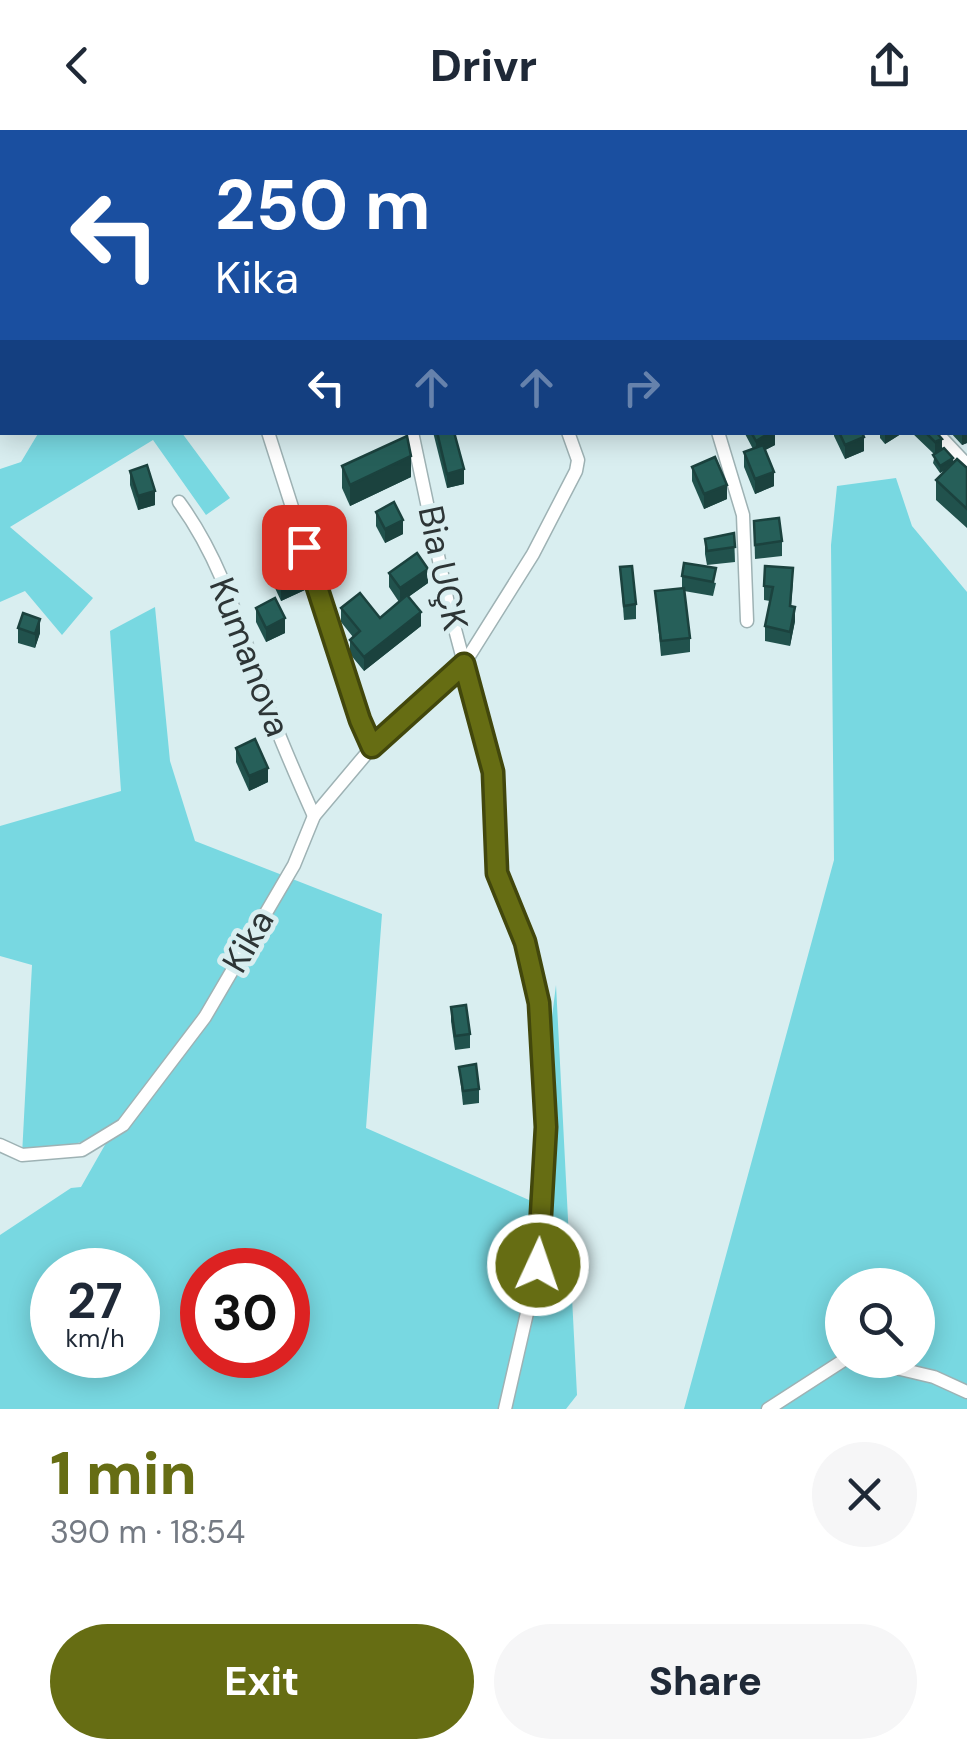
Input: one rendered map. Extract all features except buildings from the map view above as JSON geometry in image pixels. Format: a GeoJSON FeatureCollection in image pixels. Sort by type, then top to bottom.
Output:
{"type":"FeatureCollection","features":[{"type":"Feature","properties":{"kind":"street"},"geometry":{"type":"LineString","coordinates":[[269,435],[372,747]]}},
{"type":"Feature","properties":{"kind":"street","name":"Bia UÇK"},"geometry":{"type":"LineString","coordinates":[[413,435],[464,664],[493,772],[497,873],[525,942],[539,1003],[546,1127],[538,1265],[505,1409]]}},
{"type":"Feature","properties":{"kind":"street","name":"Kika"},"geometry":{"type":"LineString","coordinates":[[0,1145],[22,1155],[82,1150],[122,1125],[205,1017],[294,866],[314,816],[372,747],[464,664],[534,554],[576,470],[578,460],[569,435]]}},
{"type":"Feature","properties":{"kind":"street"},"geometry":{"type":"LineString","coordinates":[[719,435],[743,515],[747,622]]}},
{"type":"Feature","properties":{"kind":"street"},"geometry":{"type":"LineString","coordinates":[[939,435],[967,465]]}},
{"type":"Feature","properties":{"kind":"street","name":"Kumanova"},"geometry":{"type":"LineString","coordinates":[[178,502],[202,534],[233,602],[266,702],[314,816]]}},
{"type":"Feature","properties":{"kind":"street"},"geometry":{"type":"LineString","coordinates":[[768,1409],[825,1372]]}},
{"type":"Feature","properties":{"kind":"street"},"geometry":{"type":"LineString","coordinates":[[935,1377],[967,1392]]}},
{"type":"Feature","properties":{"kind":"shaded area"},"geometry":{"type":"Polygon","coordinates":[[[37,435],[183,435],[230,498],[206,515],[153,440],[10,527],[93,598],[62,635],[25,591],[0,602],[0,469],[21,462],[37,435]]]}},
{"type":"Feature","properties":{"kind":"shaded area"},"geometry":{"type":"Polygon","coordinates":[[[896,478],[912,526],[967,592],[967,1409],[684,1409],[834,860],[831,545],[837,486],[896,478]]]}},
{"type":"Feature","properties":{"kind":"shaded area"},"geometry":{"type":"Polygon","coordinates":[[[155,607],[170,761],[195,841],[382,914],[366,1128],[529,1200],[556,985],[577,1395],[566,1409],[0,1409],[0,1235],[71,1188],[81,1187],[110,1136],[22,1155],[32,965],[0,956],[0,826],[121,791],[110,631],[155,607]]]}},
{"type":"Feature","properties":{"kind":"route"},"geometry":{"type":"LineString","coordinates":[[304,547],[372,747],[464,664],[493,772],[497,873],[525,942],[539,1003],[546,1127],[538,1265]]}}]}
